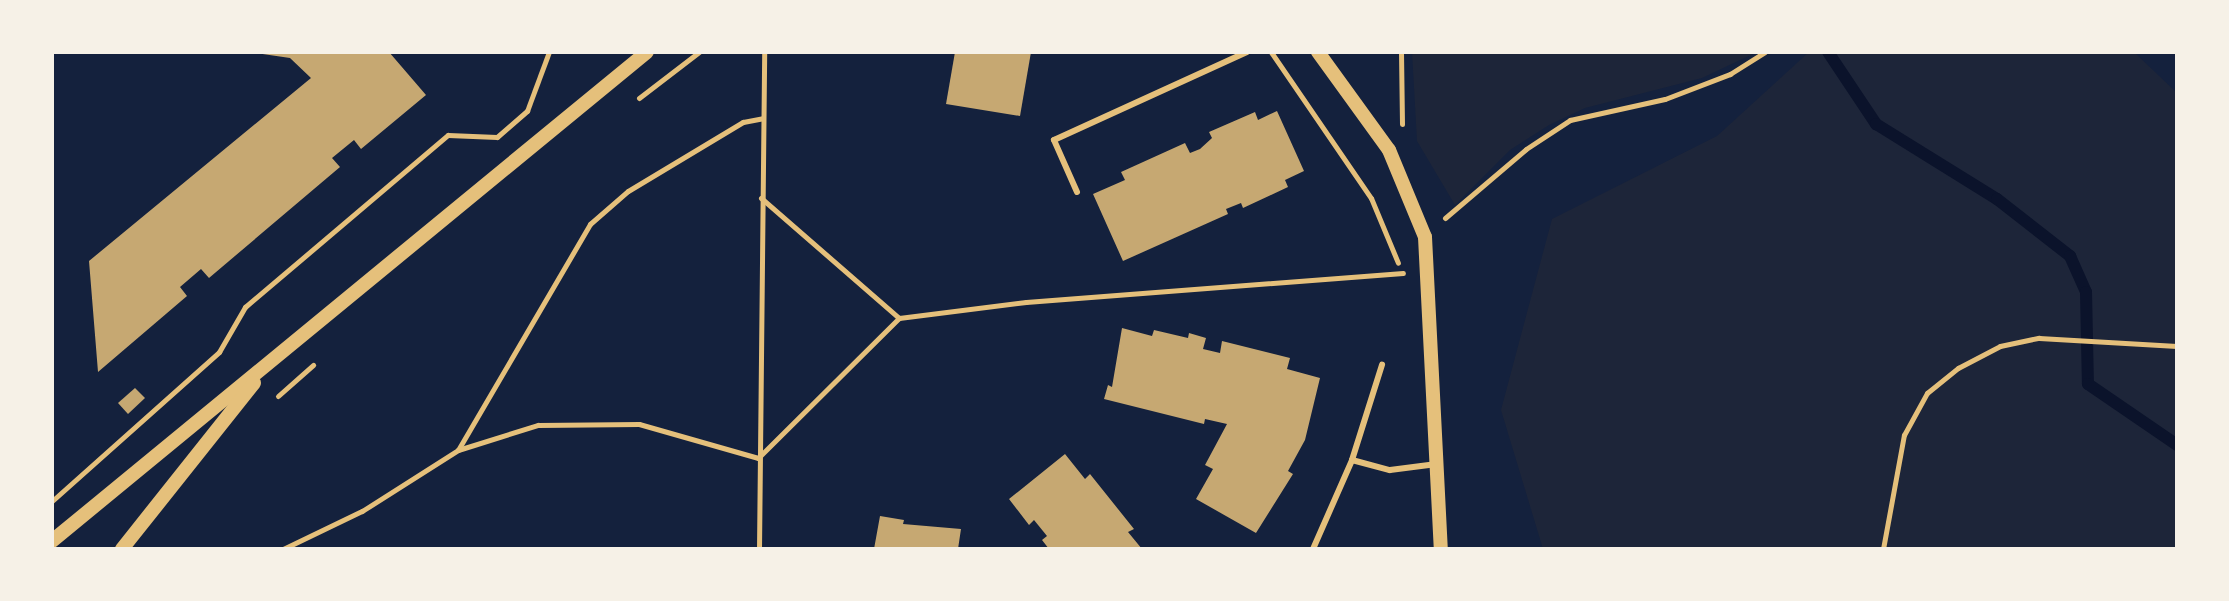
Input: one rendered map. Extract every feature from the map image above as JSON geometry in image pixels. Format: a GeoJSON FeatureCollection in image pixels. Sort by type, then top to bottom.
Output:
{"type":"FeatureCollection","features":[{"type":"Feature","properties":{"kind":"street"},"geometry":{"type":"LineString","coordinates":[[52,541],[647,52]]}},
{"type":"Feature","properties":{"kind":"street"},"geometry":{"type":"LineString","coordinates":[[1318,52],[1389,150],[1425,237],[1441,549]]}},
{"type":"Feature","properties":{"kind":"street"},"geometry":{"type":"LineString","coordinates":[[122,549],[269,364]]}},
{"type":"Feature","properties":{"kind":"lane"},"geometry":{"type":"LineString","coordinates":[[1077,192],[1054,140],[1247,52]]}},
{"type":"Feature","properties":{"kind":"lane"},"geometry":{"type":"LineString","coordinates":[[1313,549],[1352,460],[1382,365]]}},
{"type":"Feature","properties":{"kind":"lane"},"geometry":{"type":"LineString","coordinates":[[1352,460],[1390,470],[1437,464]]}},
{"type":"Feature","properties":{"kind":"path"},"geometry":{"type":"LineString","coordinates":[[52,501],[219,352],[245,307],[448,135],[497,137],[527,111],[549,52]]}},
{"type":"Feature","properties":{"kind":"path"},"geometry":{"type":"LineString","coordinates":[[630,105],[699,52]]}},
{"type":"Feature","properties":{"kind":"path"},"geometry":{"type":"LineString","coordinates":[[759,549],[764,52]]}},
{"type":"Feature","properties":{"kind":"path"},"geometry":{"type":"LineString","coordinates":[[1271,52],[1371,198],[1403,273],[1404,288]]}},
{"type":"Feature","properties":{"kind":"path"},"geometry":{"type":"LineString","coordinates":[[1389,150],[1403,121],[1401,52]]}},
{"type":"Feature","properties":{"kind":"path"},"geometry":{"type":"LineString","coordinates":[[1425,237],[1526,149],[1570,120],[1665,99],[1730,74],[1765,52]]}},
{"type":"Feature","properties":{"kind":"path"},"geometry":{"type":"LineString","coordinates":[[458,450],[590,224],[628,191],[743,122],[763,118]]}},
{"type":"Feature","properties":{"kind":"path"},"geometry":{"type":"LineString","coordinates":[[761,198],[899,318]]}},
{"type":"Feature","properties":{"kind":"path"},"geometry":{"type":"LineString","coordinates":[[758,458],[899,318],[1026,302],[1428,271]]}},
{"type":"Feature","properties":{"kind":"path"},"geometry":{"type":"LineString","coordinates":[[1883,549],[1904,435],[1927,393],[1958,368],[2000,346],[2069,336],[2177,346]]}},
{"type":"Feature","properties":{"kind":"path"},"geometry":{"type":"LineString","coordinates":[[271,402],[316,362]]}},
{"type":"Feature","properties":{"kind":"path"},"geometry":{"type":"LineString","coordinates":[[283,549],[362,511],[458,450],[538,425],[639,424],[758,458]]}},
{"type":"Feature","properties":{"kind":"shaded area"},"geometry":{"type":"Polygon","coordinates":[[[1412,52],[1757,52],[1702,78],[1585,108],[1549,125],[1510,150],[1455,205],[1417,141],[1412,52]]]}},
{"type":"Feature","properties":{"kind":"shaded area"},"geometry":{"type":"Polygon","coordinates":[[[1809,52],[2134,52],[2177,93],[2177,549],[1543,549],[1501,410],[1552,219],[1717,136],[1809,52]]]}},
{"type":"Feature","properties":{"kind":"building"},"geometry":{"type":"Polygon","coordinates":[[[249,52],[389,52],[426,95],[361,149],[354,140],[332,158],[340,167],[209,278],[201,269],[180,287],[187,296],[98,372],[89,261],[311,78],[290,58],[249,52]]]}},
{"type":"Feature","properties":{"kind":"building"},"geometry":{"type":"Polygon","coordinates":[[[955,52],[1031,52],[1020,116],[946,104],[955,52]]]}},
{"type":"Feature","properties":{"kind":"building"},"geometry":{"type":"Polygon","coordinates":[[[1277,111],[1304,171],[1285,180],[1288,187],[1243,208],[1241,203],[1226,209],[1228,214],[1123,261],[1093,194],[1125,180],[1121,172],[1185,143],[1190,153],[1200,149],[1212,138],[1209,132],[1255,112],[1258,120],[1277,111]]]}},
{"type":"Feature","properties":{"kind":"building"},"geometry":{"type":"Polygon","coordinates":[[[1122,328],[1152,336],[1154,330],[1188,338],[1189,333],[1206,338],[1203,349],[1220,353],[1222,341],[1290,358],[1287,369],[1320,378],[1305,440],[1288,471],[1293,474],[1256,533],[1196,499],[1213,469],[1205,465],[1227,424],[1205,419],[1204,424],[1104,399],[1108,385],[1112,387],[1122,328]]]}},
{"type":"Feature","properties":{"kind":"building"},"geometry":{"type":"Polygon","coordinates":[[[135,388],[145,398],[128,414],[118,403],[135,388]]]}},
{"type":"Feature","properties":{"kind":"building"},"geometry":{"type":"Polygon","coordinates":[[[1065,454],[1085,479],[1090,474],[1134,529],[1128,532],[1142,549],[1049,549],[1042,540],[1047,536],[1034,520],[1029,525],[1009,499],[1065,454]]]}},
{"type":"Feature","properties":{"kind":"building"},"geometry":{"type":"Polygon","coordinates":[[[880,516],[904,520],[903,524],[961,529],[958,549],[874,549],[880,516]]]}},
{"type":"Feature","properties":{"kind":"waterway"},"geometry":{"type":"LineString","coordinates":[[1828,52],[1876,124],[1997,199],[2070,256],[2086,292],[2088,384],[2177,445]]}}]}
